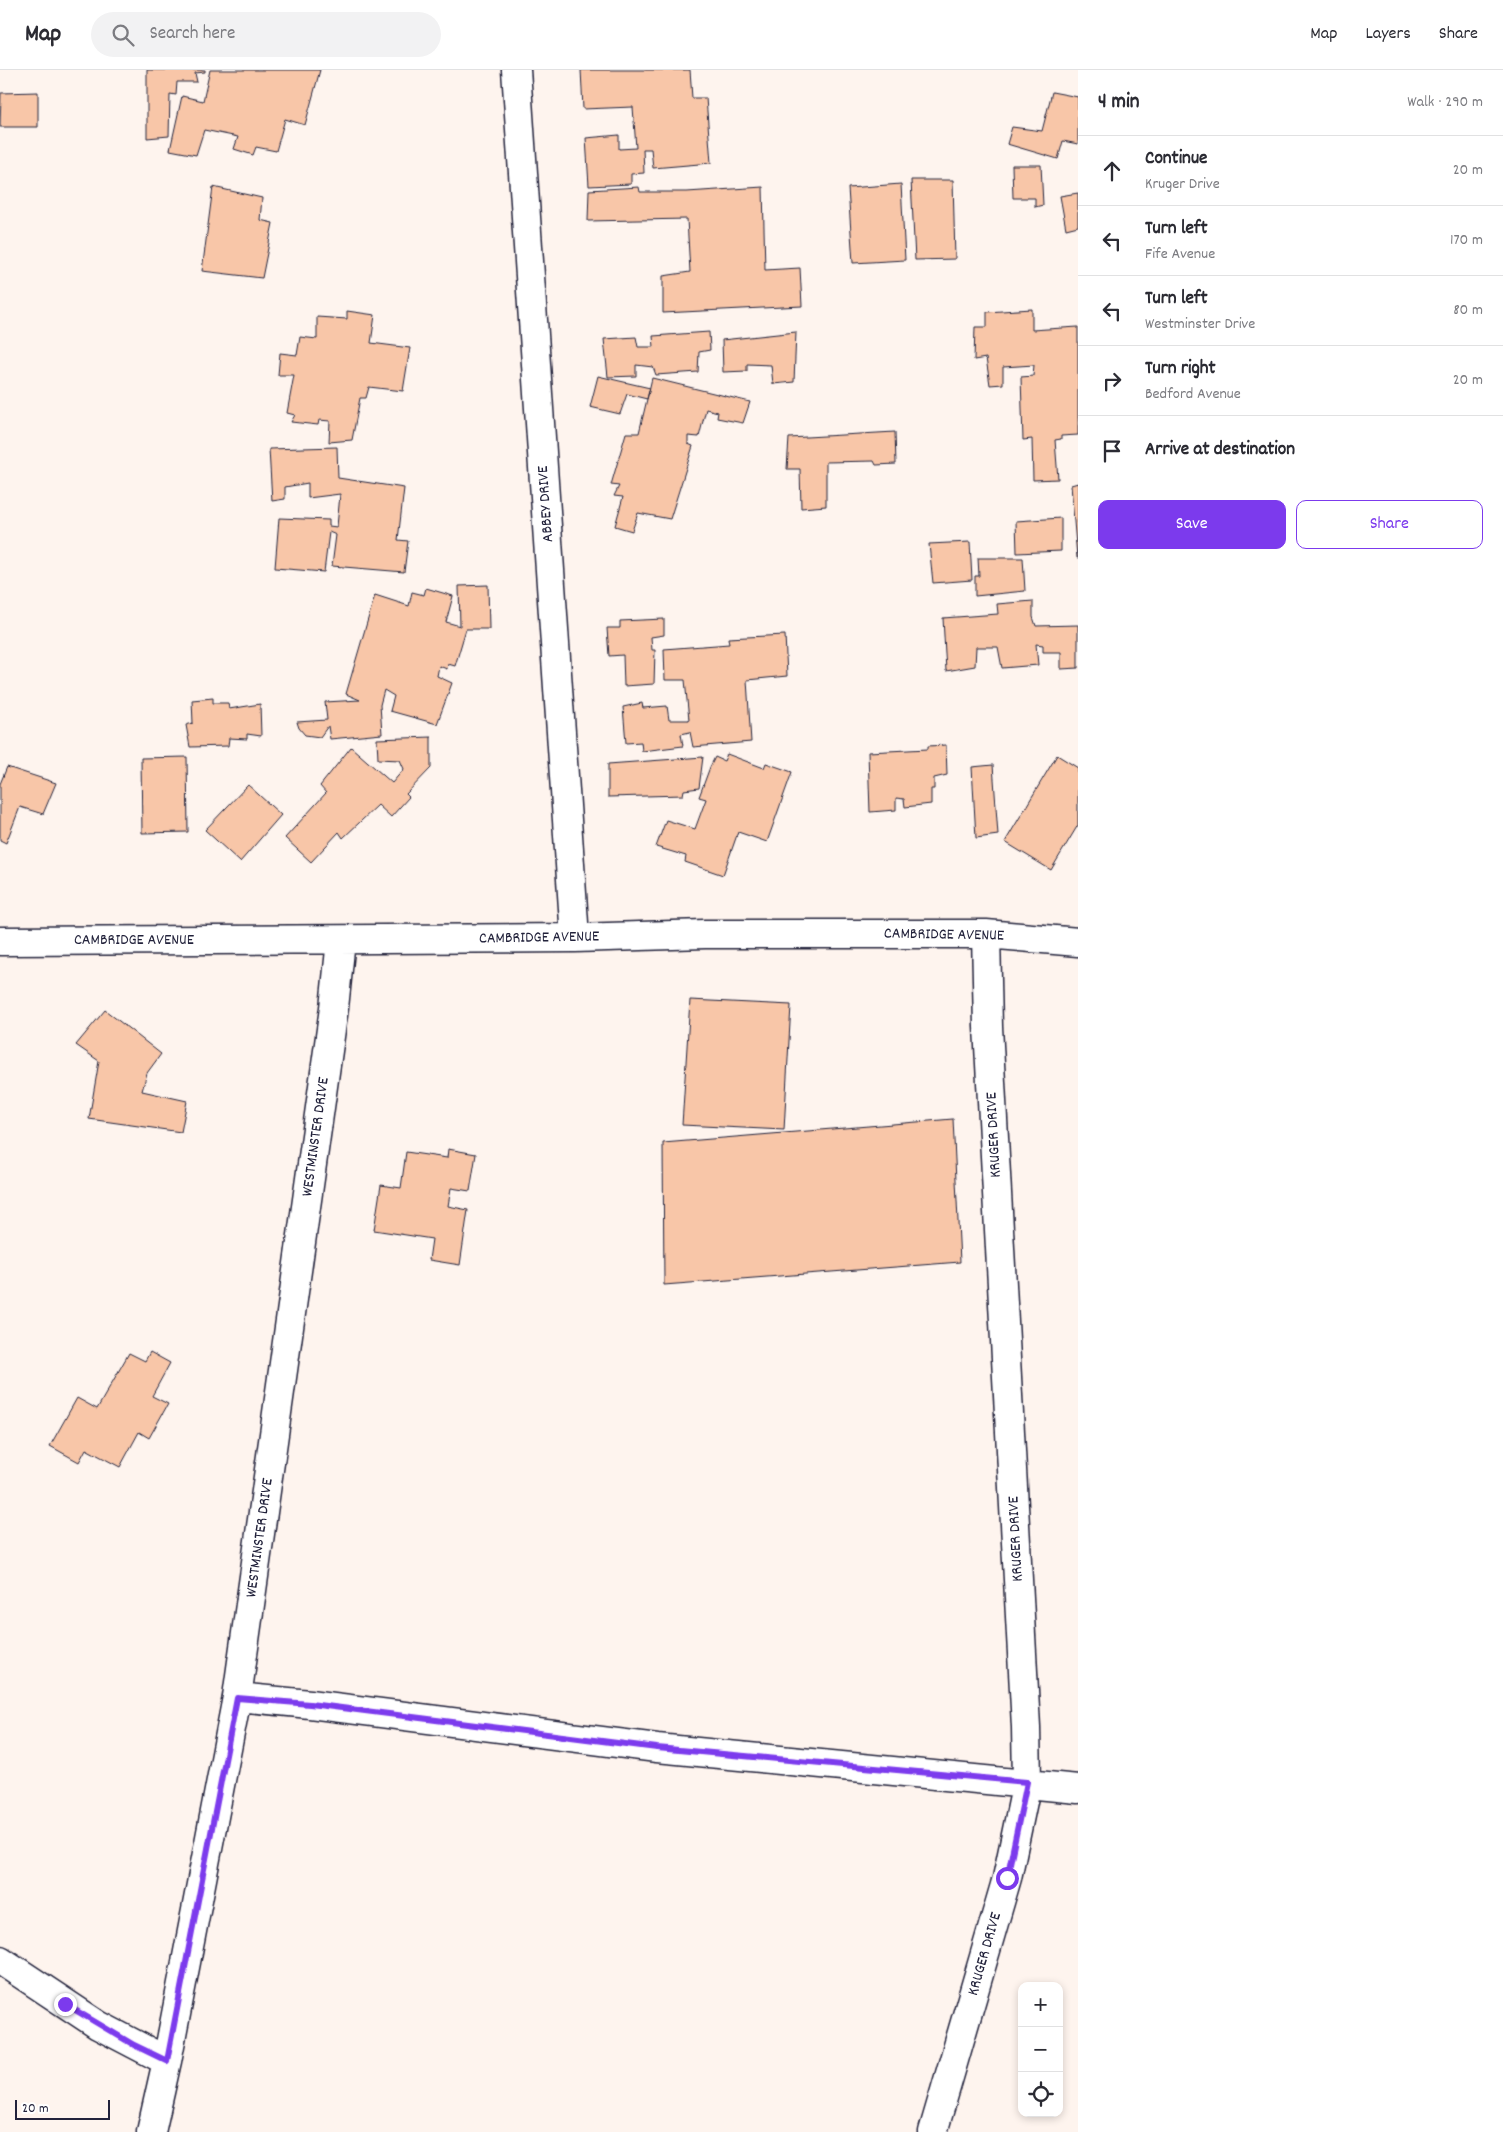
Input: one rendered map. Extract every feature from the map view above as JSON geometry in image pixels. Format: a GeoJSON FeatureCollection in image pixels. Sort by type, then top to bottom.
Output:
{"type":"FeatureCollection","features":[{"type":"Feature","properties":{"kind":"street","name":"ABBEY DRIVE"},"geometry":{"type":"LineString","coordinates":[[516,70],[576,938]]}},
{"type":"Feature","properties":{"kind":"street","name":"CAMBRIDGE AVENUE"},"geometry":{"type":"LineString","coordinates":[[0,941],[576,938],[706,934],[986,934],[1078,942]]}},
{"type":"Feature","properties":{"kind":"street","name":"KRUGER DRIVE"},"geometry":{"type":"LineString","coordinates":[[933,2132],[1007,1878],[1027,1782],[988,1027],[986,934]]}},
{"type":"Feature","properties":{"kind":"street","name":"WESTMINSTER DRIVE"},"geometry":{"type":"LineString","coordinates":[[152,2132],[237,1698],[334,1008],[341,940]]}},
{"type":"Feature","properties":{"kind":"street"},"geometry":{"type":"LineString","coordinates":[[237,1698],[310,1704],[657,1748],[1027,1782],[1078,1789]]}},
{"type":"Feature","properties":{"kind":"street"},"geometry":{"type":"LineString","coordinates":[[0,1960],[98,2025],[167,2061]]}},
{"type":"Feature","properties":{"kind":"building"},"geometry":{"type":"Polygon","coordinates":[[[147,70],[205,70],[205,72],[195,73],[197,82],[177,82],[176,95],[170,94],[169,136],[147,138],[147,70]]]}},
{"type":"Feature","properties":{"kind":"building"},"geometry":{"type":"Polygon","coordinates":[[[210,70],[320,70],[305,125],[285,119],[276,151],[256,147],[253,155],[234,149],[238,137],[204,130],[196,155],[170,150],[182,96],[203,101],[210,70]]]}},
{"type":"Feature","properties":{"kind":"building"},"geometry":{"type":"Polygon","coordinates":[[[581,70],[690,70],[692,98],[706,98],[711,163],[653,168],[651,149],[643,149],[644,173],[631,174],[631,184],[589,186],[586,138],[619,135],[619,149],[636,148],[633,107],[583,109],[581,70]]]}},
{"type":"Feature","properties":{"kind":"building"},"geometry":{"type":"Polygon","coordinates":[[[38,92],[38,127],[0,127],[1,93],[38,92]]]}},
{"type":"Feature","properties":{"kind":"building"},"geometry":{"type":"Polygon","coordinates":[[[1052,92],[1078,97],[1078,144],[1063,141],[1058,159],[1007,144],[1012,127],[1042,131],[1052,92]]]}},
{"type":"Feature","properties":{"kind":"building"},"geometry":{"type":"Polygon","coordinates":[[[1012,165],[1041,165],[1043,205],[1035,207],[1035,198],[1013,198],[1012,165]]]}},
{"type":"Feature","properties":{"kind":"building"},"geometry":{"type":"Polygon","coordinates":[[[911,180],[953,180],[955,259],[915,260],[911,180]]]}},
{"type":"Feature","properties":{"kind":"building"},"geometry":{"type":"Polygon","coordinates":[[[901,184],[905,260],[853,263],[848,188],[901,184]]]}},
{"type":"Feature","properties":{"kind":"building"},"geometry":{"type":"Polygon","coordinates":[[[213,187],[262,198],[260,220],[273,223],[262,278],[202,271],[213,187]]]}},
{"type":"Feature","properties":{"kind":"building"},"geometry":{"type":"Polygon","coordinates":[[[639,187],[640,192],[687,192],[763,187],[765,270],[800,268],[802,306],[663,313],[663,276],[690,272],[687,219],[588,221],[589,190],[639,187]]]}},
{"type":"Feature","properties":{"kind":"building"},"geometry":{"type":"Polygon","coordinates":[[[1078,193],[1078,226],[1066,229],[1060,196],[1078,193]]]}},
{"type":"Feature","properties":{"kind":"building"},"geometry":{"type":"Polygon","coordinates":[[[1032,309],[1032,330],[1078,327],[1078,435],[1061,436],[1061,439],[1055,440],[1058,479],[1033,480],[1032,439],[1023,440],[1021,377],[1033,376],[1034,365],[1003,367],[1003,384],[990,385],[986,358],[974,360],[975,327],[987,327],[987,312],[1032,309]]]}},
{"type":"Feature","properties":{"kind":"building"},"geometry":{"type":"Polygon","coordinates":[[[347,311],[375,315],[371,343],[410,348],[403,391],[369,387],[366,398],[360,398],[352,440],[329,442],[330,421],[319,420],[318,425],[291,422],[295,415],[287,413],[294,375],[278,375],[280,353],[297,355],[300,337],[317,339],[317,317],[347,319],[347,311]]]}},
{"type":"Feature","properties":{"kind":"building"},"geometry":{"type":"Polygon","coordinates":[[[709,332],[710,350],[699,352],[698,372],[656,375],[653,367],[636,365],[636,376],[608,377],[604,339],[636,337],[638,347],[654,347],[653,336],[709,332]]]}},
{"type":"Feature","properties":{"kind":"building"},"geometry":{"type":"Polygon","coordinates":[[[796,332],[794,382],[773,384],[771,365],[747,364],[747,371],[723,372],[722,340],[796,332]]]}},
{"type":"Feature","properties":{"kind":"building"},"geometry":{"type":"Polygon","coordinates":[[[598,376],[650,388],[647,399],[627,394],[620,414],[590,407],[598,376]]]}},
{"type":"Feature","properties":{"kind":"building"},"geometry":{"type":"Polygon","coordinates":[[[652,378],[750,402],[743,423],[717,418],[718,412],[706,409],[699,437],[688,436],[688,444],[693,446],[670,519],[638,513],[632,531],[615,526],[623,497],[614,496],[619,486],[611,485],[626,433],[639,433],[652,378]]]}},
{"type":"Feature","properties":{"kind":"building"},"geometry":{"type":"Polygon","coordinates":[[[895,432],[896,464],[876,465],[874,461],[826,462],[826,506],[801,508],[800,469],[787,469],[789,438],[895,432]]]}},
{"type":"Feature","properties":{"kind":"building"},"geometry":{"type":"Polygon","coordinates":[[[337,447],[338,478],[404,488],[398,540],[408,541],[404,572],[332,566],[336,535],[329,532],[324,572],[275,568],[279,518],[329,520],[329,526],[337,527],[340,494],[308,498],[308,483],[285,487],[285,499],[272,501],[269,449],[337,447]]]}},
{"type":"Feature","properties":{"kind":"building"},"geometry":{"type":"Polygon","coordinates":[[[1078,483],[1078,558],[1077,558],[1071,485],[1078,483]]]}},
{"type":"Feature","properties":{"kind":"building"},"geometry":{"type":"Polygon","coordinates":[[[1061,518],[1061,551],[1017,553],[1016,521],[1061,518]]]}},
{"type":"Feature","properties":{"kind":"building"},"geometry":{"type":"Polygon","coordinates":[[[970,542],[972,580],[933,583],[929,544],[970,542]]]}},
{"type":"Feature","properties":{"kind":"building"},"geometry":{"type":"Polygon","coordinates":[[[978,558],[1023,558],[1025,591],[975,596],[975,576],[979,576],[978,558]]]}},
{"type":"Feature","properties":{"kind":"building"},"geometry":{"type":"Polygon","coordinates":[[[488,585],[489,629],[466,629],[455,666],[448,664],[447,669],[439,666],[437,676],[452,683],[437,724],[390,711],[394,696],[384,690],[380,705],[382,734],[330,739],[328,726],[320,737],[305,735],[299,728],[297,722],[327,720],[325,702],[360,700],[346,694],[375,595],[409,606],[412,592],[424,595],[426,588],[453,596],[446,622],[460,626],[459,586],[488,585]]]}},
{"type":"Feature","properties":{"kind":"building"},"geometry":{"type":"Polygon","coordinates":[[[1033,601],[1033,617],[1036,626],[1078,625],[1078,668],[1061,669],[1061,652],[1043,652],[1043,645],[1036,644],[1038,665],[1002,668],[998,647],[976,647],[975,666],[946,671],[943,618],[998,614],[997,604],[1033,601]]]}},
{"type":"Feature","properties":{"kind":"building"},"geometry":{"type":"Polygon","coordinates":[[[664,619],[664,635],[651,637],[652,650],[655,650],[654,684],[624,686],[623,655],[609,656],[607,628],[620,628],[620,621],[664,619]]]}},
{"type":"Feature","properties":{"kind":"building"},"geometry":{"type":"Polygon","coordinates":[[[785,635],[787,676],[747,680],[751,742],[693,747],[690,732],[681,734],[683,746],[642,751],[641,742],[626,743],[623,707],[642,703],[643,708],[667,706],[669,720],[689,720],[685,680],[665,680],[664,649],[729,644],[728,638],[785,635]]]}},
{"type":"Feature","properties":{"kind":"building"},"geometry":{"type":"Polygon","coordinates":[[[213,698],[213,703],[228,703],[229,709],[260,704],[261,736],[247,734],[247,739],[229,738],[228,746],[190,747],[186,725],[193,723],[192,700],[213,698]]]}},
{"type":"Feature","properties":{"kind":"building"},"geometry":{"type":"Polygon","coordinates":[[[431,737],[431,768],[406,794],[409,797],[391,817],[378,805],[343,838],[339,832],[311,862],[285,838],[326,793],[320,786],[351,747],[392,783],[404,769],[400,760],[378,759],[377,739],[431,737]]]}},
{"type":"Feature","properties":{"kind":"building"},"geometry":{"type":"Polygon","coordinates":[[[946,745],[947,775],[934,778],[934,789],[931,789],[931,804],[905,807],[904,799],[896,798],[896,810],[870,812],[868,752],[928,749],[928,746],[946,745]]]}},
{"type":"Feature","properties":{"kind":"building"},"geometry":{"type":"Polygon","coordinates":[[[727,754],[764,768],[766,763],[792,772],[767,842],[738,832],[723,875],[685,862],[686,856],[656,847],[666,820],[695,829],[706,799],[699,797],[710,767],[715,757],[724,761],[727,754]]]}},
{"type":"Feature","properties":{"kind":"building"},"geometry":{"type":"Polygon","coordinates":[[[1057,755],[1078,768],[1078,825],[1051,870],[1005,842],[1057,755]]]}},
{"type":"Feature","properties":{"kind":"building"},"geometry":{"type":"Polygon","coordinates":[[[187,757],[188,832],[142,833],[141,758],[187,757]]]}},
{"type":"Feature","properties":{"kind":"building"},"geometry":{"type":"Polygon","coordinates":[[[703,757],[699,788],[684,790],[683,795],[608,797],[608,764],[703,757]]]}},
{"type":"Feature","properties":{"kind":"building"},"geometry":{"type":"Polygon","coordinates":[[[993,765],[998,835],[976,838],[972,767],[993,765]]]}},
{"type":"Feature","properties":{"kind":"building"},"geometry":{"type":"Polygon","coordinates":[[[7,767],[56,783],[43,814],[20,807],[6,843],[0,840],[0,784],[7,767]]]}},
{"type":"Feature","properties":{"kind":"building"},"geometry":{"type":"Polygon","coordinates":[[[248,785],[281,815],[240,862],[205,830],[248,785]]]}},
{"type":"Feature","properties":{"kind":"building"},"geometry":{"type":"Polygon","coordinates":[[[690,1000],[791,1005],[784,1130],[682,1125],[690,1000]]]}},
{"type":"Feature","properties":{"kind":"building"},"geometry":{"type":"Polygon","coordinates":[[[105,1010],[161,1054],[147,1073],[142,1091],[187,1101],[181,1132],[89,1119],[99,1061],[76,1045],[105,1010]]]}},
{"type":"Feature","properties":{"kind":"building"},"geometry":{"type":"Polygon","coordinates":[[[953,1119],[960,1262],[664,1285],[663,1143],[953,1119]]]}},
{"type":"Feature","properties":{"kind":"building"},"geometry":{"type":"Polygon","coordinates":[[[448,1149],[476,1154],[470,1191],[451,1188],[448,1206],[468,1210],[460,1265],[429,1260],[432,1239],[374,1230],[381,1185],[401,1188],[406,1152],[447,1158],[448,1149]]]}},
{"type":"Feature","properties":{"kind":"building"},"geometry":{"type":"Polygon","coordinates":[[[150,1352],[170,1363],[152,1396],[168,1404],[149,1438],[139,1432],[120,1467],[86,1449],[79,1462],[50,1446],[77,1398],[97,1409],[129,1353],[145,1361],[150,1352]]]}},
{"type":"Feature","properties":{"kind":"route"},"geometry":{"type":"LineString","coordinates":[[65,2004],[98,2025],[167,2061],[237,1698],[310,1704],[657,1748],[1027,1782],[1007,1878]]}}]}
